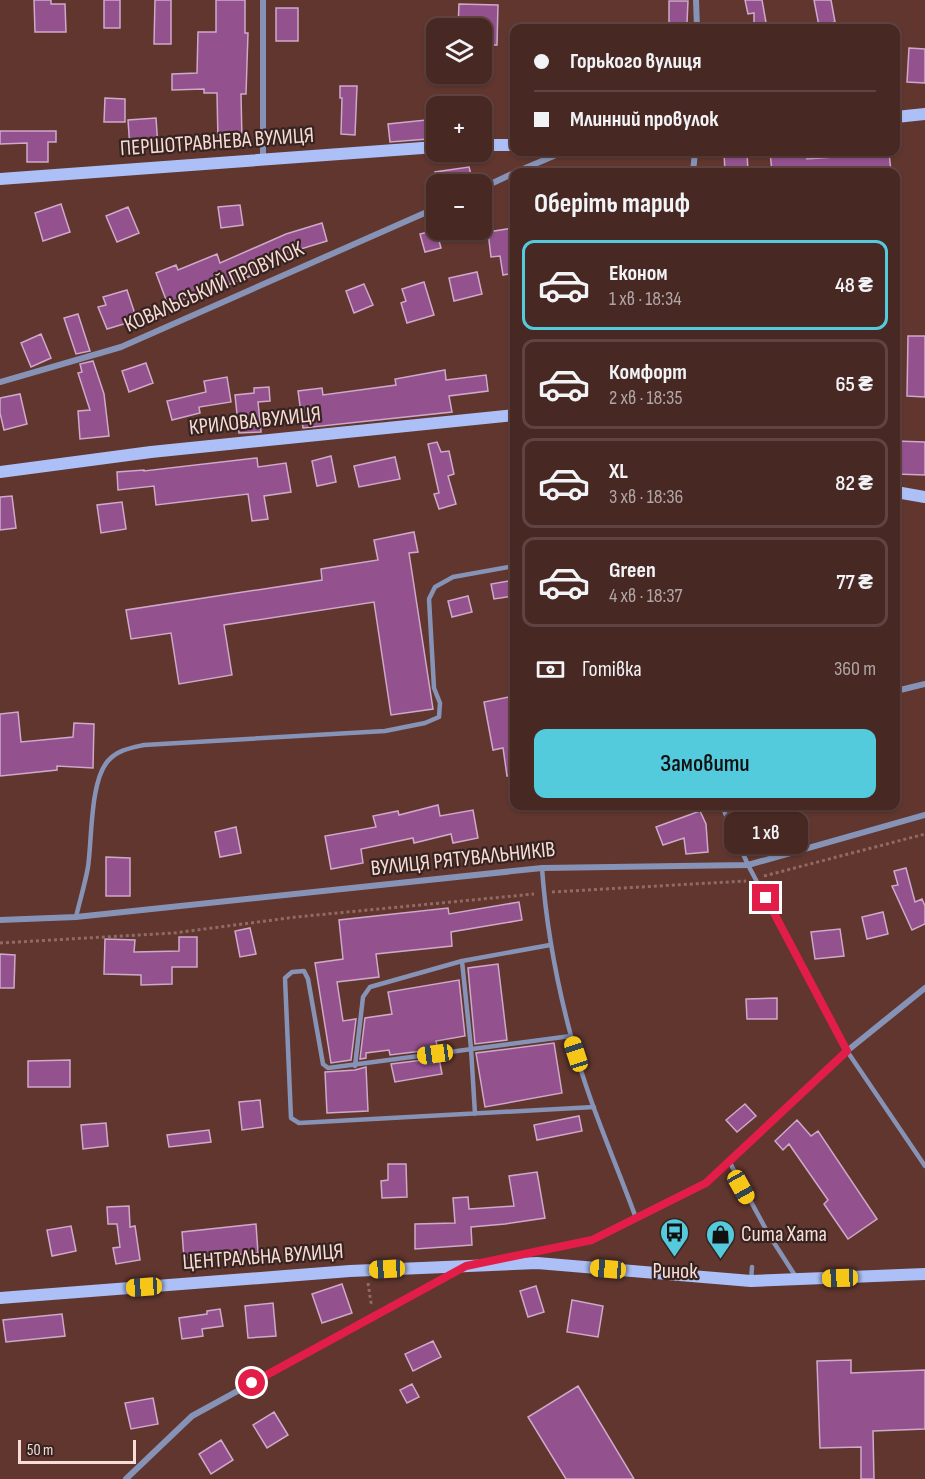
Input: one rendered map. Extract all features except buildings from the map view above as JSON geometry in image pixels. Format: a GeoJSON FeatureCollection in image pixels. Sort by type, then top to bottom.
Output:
{"type":"FeatureCollection","features":[{"type":"Feature","properties":{"kind":"street"},"geometry":{"type":"LineString","coordinates":[[263,0],[263,160]]}},
{"type":"Feature","properties":{"kind":"street"},"geometry":{"type":"LineString","coordinates":[[696,0],[697,24]]}},
{"type":"Feature","properties":{"kind":"street"},"geometry":{"type":"LineString","coordinates":[[900,117],[925,114]]}},
{"type":"Feature","properties":{"kind":"street"},"geometry":{"type":"LineString","coordinates":[[492,145],[510,145]]}},
{"type":"Feature","properties":{"kind":"street","name":"ПЕРШОТРАВНЕВА ВУЛИЦЯ"},"geometry":{"type":"LineString","coordinates":[[0,179],[426,148]]}},
{"type":"Feature","properties":{"kind":"street"},"geometry":{"type":"LineString","coordinates":[[526,168],[554,156]]}},
{"type":"Feature","properties":{"kind":"street"},"geometry":{"type":"LineString","coordinates":[[492,183],[510,175]]}},
{"type":"Feature","properties":{"kind":"street","name":"КОВАЛЬСЬКИЙ ПРОВУЛОК"},"geometry":{"type":"LineString","coordinates":[[0,382],[121,347],[426,212]]}},
{"type":"Feature","properties":{"kind":"street","name":"КРИЛОВА ВУЛИЦЯ"},"geometry":{"type":"LineString","coordinates":[[0,472],[151,452],[510,416]]}},
{"type":"Feature","properties":{"kind":"street"},"geometry":{"type":"LineString","coordinates":[[900,493],[925,497]]}},
{"type":"Feature","properties":{"kind":"street"},"geometry":{"type":"LineString","coordinates":[[900,690],[925,684]]}},
{"type":"Feature","properties":{"kind":"street","name":"ВУЛИЦЯ РЯТУВАЛЬНИКІВ"},"geometry":{"type":"LineString","coordinates":[[0,920],[76,917],[542,868],[748,864],[925,815]]}},
{"type":"Feature","properties":{"kind":"street"},"geometry":{"type":"LineString","coordinates":[[126,1479],[192,1416],[466,1266],[592,1240],[706,1183],[847,1051],[925,988]]}},
{"type":"Feature","properties":{"kind":"street","name":"ЦЕНТРАЛЬНА ВУЛИЦЯ"},"geometry":{"type":"LineString","coordinates":[[0,1298],[350,1271],[537,1263],[751,1281],[925,1274]]}},
{"type":"Feature","properties":{"kind":"lane"},"geometry":{"type":"LineString","coordinates":[[76,917],[88,868],[100,772],[108,761],[122,750],[144,745],[385,731],[426,723],[440,717],[440,703],[434,688],[429,599],[435,587],[453,577],[510,567]]}},
{"type":"Feature","properties":{"kind":"lane"},"geometry":{"type":"LineString","coordinates":[[724,810],[748,864],[847,1051],[925,1166]]}},
{"type":"Feature","properties":{"kind":"lane"},"geometry":{"type":"LineString","coordinates":[[542,868],[550,945],[571,1036],[594,1107],[636,1218]]}},
{"type":"Feature","properties":{"kind":"lane"},"geometry":{"type":"LineString","coordinates":[[355,1066],[363,997],[370,987],[462,961],[550,945]]}},
{"type":"Feature","properties":{"kind":"lane"},"geometry":{"type":"LineString","coordinates":[[462,961],[475,1114]]}},
{"type":"Feature","properties":{"kind":"lane"},"geometry":{"type":"LineString","coordinates":[[571,1036],[328,1068],[322,1064],[308,979],[304,972],[292,972],[285,978],[291,1118],[299,1123],[594,1107]]}},
{"type":"Feature","properties":{"kind":"lane"},"geometry":{"type":"LineString","coordinates":[[729,1161],[769,1236],[797,1279]]}},
{"type":"Feature","properties":{"kind":"lane"},"geometry":{"type":"LineString","coordinates":[[751,1281],[752,1267]]}},
{"type":"Feature","properties":{"kind":"path"},"geometry":{"type":"LineString","coordinates":[[0,943],[174,933],[296,917],[543,893],[739,882],[925,834]]}},
{"type":"Feature","properties":{"kind":"place","name":"Ринок"},"geometry":{"type":"Point","coordinates":[675,1258]}},
{"type":"Feature","properties":{"kind":"place","name":"Сита Хата"},"geometry":{"type":"Point","coordinates":[720,1260]}},
{"type":"Feature","properties":{"kind":"route"},"geometry":{"type":"LineString","coordinates":[[252,1383],[466,1266],[592,1240],[706,1183],[847,1051],[766,898]]}}]}
